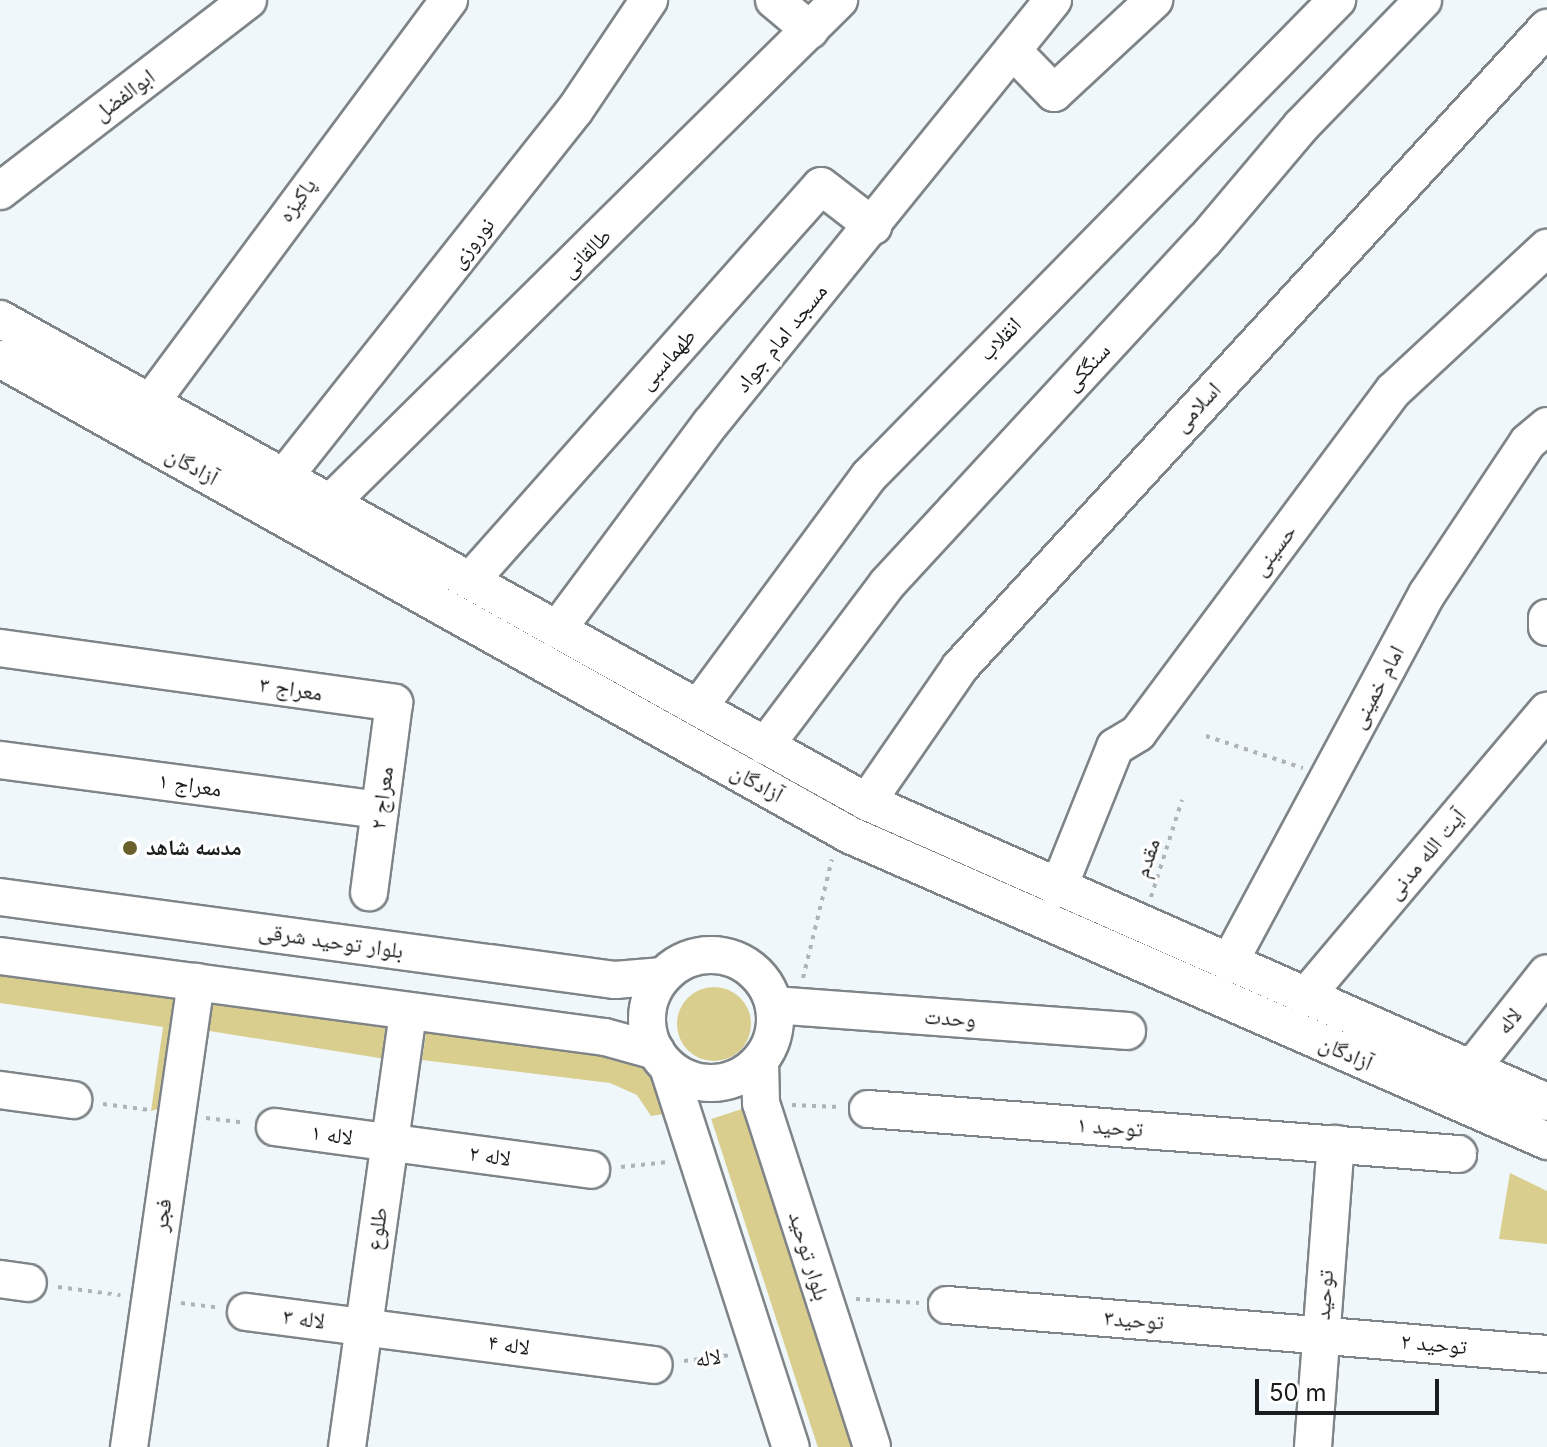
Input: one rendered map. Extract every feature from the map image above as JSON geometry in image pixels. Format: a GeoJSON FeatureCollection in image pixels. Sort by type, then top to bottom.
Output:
{"type":"FeatureCollection","features":[{"type":"Feature","properties":{"kind":"street","name":"ابوالفضل"},"geometry":{"type":"LineString","coordinates":[[0,191],[248,0]]}},
{"type":"Feature","properties":{"kind":"street","name":"پاکیزه"},"geometry":{"type":"LineString","coordinates":[[150,403],[449,0]]}},
{"type":"Feature","properties":{"kind":"street","name":"نوروزی"},"geometry":{"type":"LineString","coordinates":[[284,477],[575,110],[649,0]]}},
{"type":"Feature","properties":{"kind":"street"},"geometry":{"type":"LineString","coordinates":[[774,0],[810,30]]}},
{"type":"Feature","properties":{"kind":"street","name":"طالقانی"},"geometry":{"type":"LineString","coordinates":[[330,503],[839,0]]}},
{"type":"Feature","properties":{"kind":"street","name":"مسجد امام جواد"},"geometry":{"type":"LineString","coordinates":[[557,630],[711,423],[1015,53],[1053,0]]}},
{"type":"Feature","properties":{"kind":"street"},"geometry":{"type":"LineString","coordinates":[[1015,53],[1054,93],[1154,0]]}},
{"type":"Feature","properties":{"kind":"street","name":"انقلاب"},"geometry":{"type":"LineString","coordinates":[[698,708],[869,476],[1337,0]]}},
{"type":"Feature","properties":{"kind":"street","name":"سنگکی"},"geometry":{"type":"LineString","coordinates":[[765,746],[887,584],[1204,241],[1302,125],[1423,0]]}},
{"type":"Feature","properties":{"kind":"street","name":"اسلامی"},"geometry":{"type":"LineString","coordinates":[[867,802],[960,667],[1547,28]]}},
{"type":"Feature","properties":{"kind":"street","name":"طهماسبی"},"geometry":{"type":"LineString","coordinates":[[470,581],[821,186],[873,226]]}},
{"type":"Feature","properties":{"kind":"street","name":"حسینی"},"geometry":{"type":"LineString","coordinates":[[1058,889],[1115,747],[1138,733],[1394,390],[1547,248]]}},
{"type":"Feature","properties":{"kind":"street","name":"آزادگان"},"geometry":{"type":"LineString","coordinates":[[0,319],[867,802],[1011,887],[1547,1141]]}},
{"type":"Feature","properties":{"kind":"street","name":"آزادگان"},"geometry":{"type":"LineString","coordinates":[[0,359],[850,835],[1011,887],[1058,889],[1547,1102]]}},
{"type":"Feature","properties":{"kind":"street","name":"امام خمینی"},"geometry":{"type":"LineString","coordinates":[[1229,963],[1427,594],[1528,442],[1547,426]]}},
{"type":"Feature","properties":{"kind":"street"},"geometry":{"type":"LineString","coordinates":[[1547,618],[1547,627]]}},
{"type":"Feature","properties":{"kind":"street","name":"معراج ۳"},"geometry":{"type":"LineString","coordinates":[[0,648],[394,703]]}},
{"type":"Feature","properties":{"kind":"street"},"geometry":{"type":"LineString","coordinates":[[380,810],[394,703]]}},
{"type":"Feature","properties":{"kind":"street","name":"معراج ۲"},"geometry":{"type":"LineString","coordinates":[[380,810],[369,892],[394,703]]}},
{"type":"Feature","properties":{"kind":"street","name":"آیت الله مدنی"},"geometry":{"type":"LineString","coordinates":[[1305,997],[1547,711]]}},
{"type":"Feature","properties":{"kind":"street","name":"معراج ۱"},"geometry":{"type":"LineString","coordinates":[[0,760],[380,810]]}},
{"type":"Feature","properties":{"kind":"street","name":"بلوار توحید شرقی"},"geometry":{"type":"LineString","coordinates":[[0,897],[615,980],[663,976]]}},
{"type":"Feature","properties":{"kind":"street"},"geometry":{"type":"LineString","coordinates":[[0,956],[605,1037],[662,1059],[695,1080],[725,1082],[760,1061],[770,1045],[774,1005],[754,971],[717,955],[678,963],[663,976],[647,1013],[662,1059],[701,1159],[791,1447]]}},
{"type":"Feature","properties":{"kind":"street","name":"لاله"},"geometry":{"type":"LineString","coordinates":[[1471,1069],[1547,973]]}},
{"type":"Feature","properties":{"kind":"street","name":"فجر"},"geometry":{"type":"LineString","coordinates":[[129,1447],[196,982]]}},
{"type":"Feature","properties":{"kind":"street","name":"وحدت"},"geometry":{"type":"LineString","coordinates":[[774,1005],[1127,1031]]}},
{"type":"Feature","properties":{"kind":"street","name":"طلوع"},"geometry":{"type":"LineString","coordinates":[[347,1447],[408,1011]]}},
{"type":"Feature","properties":{"kind":"street","name":"بلوار توحید"},"geometry":{"type":"LineString","coordinates":[[760,1061],[761,1103],[872,1447]]}},
{"type":"Feature","properties":{"kind":"street"},"geometry":{"type":"LineString","coordinates":[[0,1090],[73,1100]]}},
{"type":"Feature","properties":{"kind":"street","name":"توحید ۱"},"geometry":{"type":"LineString","coordinates":[[868,1109],[1458,1154]]}},
{"type":"Feature","properties":{"kind":"street","name":"لاله ۱"},"geometry":{"type":"LineString","coordinates":[[275,1127],[390,1143]]}},
{"type":"Feature","properties":{"kind":"street","name":"لاله ۲"},"geometry":{"type":"LineString","coordinates":[[390,1143],[591,1170]]}},
{"type":"Feature","properties":{"kind":"street","name":"توحید"},"geometry":{"type":"LineString","coordinates":[[1313,1447],[1336,1144]]}},
{"type":"Feature","properties":{"kind":"street","name":"توحید۳"},"geometry":{"type":"LineString","coordinates":[[947,1305],[1321,1334]]}},
{"type":"Feature","properties":{"kind":"street","name":"لاله ۳"},"geometry":{"type":"LineString","coordinates":[[246,1312],[363,1326]]}},
{"type":"Feature","properties":{"kind":"street","name":"لاله ۴"},"geometry":{"type":"LineString","coordinates":[[363,1326],[654,1365]]}},
{"type":"Feature","properties":{"kind":"street","name":"توحید ۲"},"geometry":{"type":"LineString","coordinates":[[1321,1334],[1547,1354]]}},
{"type":"Feature","properties":{"kind":"path"},"geometry":{"type":"LineString","coordinates":[[1206,736],[1329,776]]}},
{"type":"Feature","properties":{"kind":"path","name":"مقدم"},"geometry":{"type":"LineString","coordinates":[[1142,926],[1182,800]]}},
{"type":"Feature","properties":{"kind":"path"},"geometry":{"type":"LineString","coordinates":[[774,1005],[806,976],[828,865],[850,835]]}},
{"type":"Feature","properties":{"kind":"path"},"geometry":{"type":"LineString","coordinates":[[761,1103],[868,1109]]}},
{"type":"Feature","properties":{"kind":"path"},"geometry":{"type":"LineString","coordinates":[[591,1170],[701,1159]]}},
{"type":"Feature","properties":{"kind":"path"},"geometry":{"type":"LineString","coordinates":[[822,1297],[947,1305]]}},
{"type":"Feature","properties":{"kind":"path","name":"لاله"},"geometry":{"type":"LineString","coordinates":[[654,1365],[761,1351]]}},
{"type":"Feature","properties":{"kind":"shaded area"},"geometry":{"type":"Polygon","coordinates":[[[0,971],[183,997],[168,1106],[151,1111],[163,1027],[0,1003],[0,971]]]}},
{"type":"Feature","properties":{"kind":"shaded area"},"geometry":{"type":"Polygon","coordinates":[[[714,987],[728,990],[740,998],[748,1010],[751,1024],[748,1038],[740,1050],[728,1058],[714,1061],[700,1058],[688,1050],[680,1038],[677,1024],[680,1010],[688,998],[700,990],[714,987]]]}},
{"type":"Feature","properties":{"kind":"shaded area"},"geometry":{"type":"Polygon","coordinates":[[[212,996],[388,1024],[382,1058],[207,1031],[212,996]]]}},
{"type":"Feature","properties":{"kind":"shaded area"},"geometry":{"type":"Polygon","coordinates":[[[427,1027],[590,1045],[653,1067],[664,1114],[651,1116],[637,1095],[610,1083],[422,1060],[427,1027]]]}},
{"type":"Feature","properties":{"kind":"shaded area"},"geometry":{"type":"Polygon","coordinates":[[[754,1105],[865,1446],[818,1447],[711,1119],[754,1105]]]}},
{"type":"Feature","properties":{"kind":"shaded area"},"geometry":{"type":"Polygon","coordinates":[[[1510,1173],[1547,1191],[1547,1244],[1499,1239],[1510,1173]]]}},
{"type":"Feature","properties":{"kind":"place","name":"مدسه شاهد"},"geometry":{"type":"Point","coordinates":[130,848]}}]}
